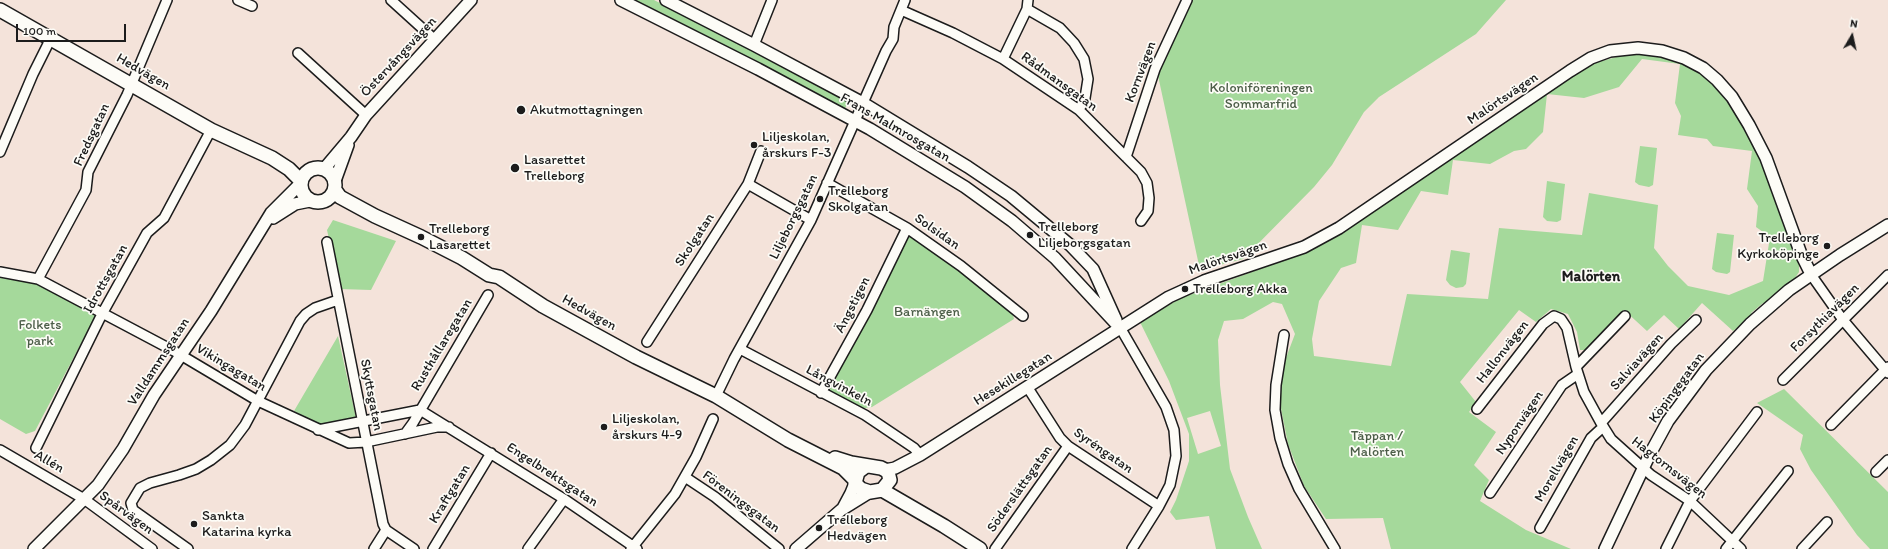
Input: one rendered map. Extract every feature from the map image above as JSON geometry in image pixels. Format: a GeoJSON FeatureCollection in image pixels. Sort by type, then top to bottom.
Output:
{"type":"FeatureCollection","features":[{"type":"Feature","properties":{"kind":"main road","name":"Hedvägen"},"geometry":{"type":"LineString","coordinates":[[0,10],[211,130],[272,158],[289,169],[300,183],[302,194],[310,201],[320,203],[326,201],[375,216]]}},
{"type":"Feature","properties":{"kind":"main road","name":"Hedvägen"},"geometry":{"type":"LineString","coordinates":[[272,158],[318,169],[331,174],[340,197],[375,216],[435,244],[489,275],[499,277],[543,306],[636,357],[716,396],[788,440],[843,468],[861,489],[883,483],[866,466],[852,463],[788,440]]}},
{"type":"Feature","properties":{"kind":"main road"},"geometry":{"type":"LineString","coordinates":[[300,183],[303,176],[318,169]]}},
{"type":"Feature","properties":{"kind":"main road"},"geometry":{"type":"LineString","coordinates":[[326,201],[333,195],[335,186]]}},
{"type":"Feature","properties":{"kind":"main road"},"geometry":{"type":"LineString","coordinates":[[855,482],[858,472],[866,466]]}},
{"type":"Feature","properties":{"kind":"main road"},"geometry":{"type":"LineString","coordinates":[[883,483],[944,526],[980,549]]}},
{"type":"Feature","properties":{"kind":"street","name":"Fredsgatan"},"geometry":{"type":"LineString","coordinates":[[38,279],[86,190],[88,172],[131,84],[167,0]]}},
{"type":"Feature","properties":{"kind":"street"},"geometry":{"type":"LineString","coordinates":[[238,0],[252,6]]}},
{"type":"Feature","properties":{"kind":"street"},"geometry":{"type":"LineString","coordinates":[[391,0],[434,39]]}},
{"type":"Feature","properties":{"kind":"street","name":"Östervångsvägen"},"geometry":{"type":"LineString","coordinates":[[318,169],[351,137],[366,115],[471,0]]}},
{"type":"Feature","properties":{"kind":"street","name":"Frans Malmrosgatan"},"geometry":{"type":"LineString","coordinates":[[621,0],[854,121],[917,157],[965,188],[1012,221],[1055,258],[1121,329]]}},
{"type":"Feature","properties":{"kind":"street","name":"Frans Malmrosgatan"},"geometry":{"type":"LineString","coordinates":[[666,0],[863,103],[968,166],[1011,196],[1070,245],[1093,269],[1121,329],[1166,407],[1174,430],[1176,456],[1170,485],[1159,506],[1132,549]]}},
{"type":"Feature","properties":{"kind":"street"},"geometry":{"type":"LineString","coordinates":[[754,45],[772,0]]}},
{"type":"Feature","properties":{"kind":"street","name":"Liljeborgsgatan"},"geometry":{"type":"LineString","coordinates":[[716,396],[740,349],[811,220],[854,121],[893,39],[894,27],[905,0]]}},
{"type":"Feature","properties":{"kind":"street","name":"Kornvägen"},"geometry":{"type":"LineString","coordinates":[[1126,157],[1154,69],[1187,0]]}},
{"type":"Feature","properties":{"kind":"street"},"geometry":{"type":"LineString","coordinates":[[1003,59],[1027,5],[1060,28],[1074,43],[1084,58],[1088,79],[1085,98],[1079,110]]}},
{"type":"Feature","properties":{"kind":"street","name":"Rådmansgatan"},"geometry":{"type":"LineString","coordinates":[[901,10],[953,33],[1003,59],[1079,110],[1141,172],[1147,183],[1149,198],[1148,211],[1141,221]]}},
{"type":"Feature","properties":{"kind":"street"},"geometry":{"type":"LineString","coordinates":[[0,152],[33,74],[51,38]]}},
{"type":"Feature","properties":{"kind":"street","name":"Malörtsvägen"},"geometry":{"type":"LineString","coordinates":[[1121,329],[1185,289],[1311,243],[1358,216],[1591,58],[1610,51],[1638,48],[1662,51],[1684,58],[1703,68],[1717,80],[1732,97],[1749,125],[1766,158],[1801,254],[1812,276]]}},
{"type":"Feature","properties":{"kind":"street"},"geometry":{"type":"LineString","coordinates":[[298,53],[366,115]]}},
{"type":"Feature","properties":{"kind":"street","name":"Idrottsgatan"},"geometry":{"type":"LineString","coordinates":[[36,448],[102,314],[148,233],[164,218],[211,130]]}},
{"type":"Feature","properties":{"kind":"street","name":"Östervångsvägen"},"geometry":{"type":"LineString","coordinates":[[335,186],[351,137]]}},
{"type":"Feature","properties":{"kind":"street","name":"Skolgatan"},"geometry":{"type":"LineString","coordinates":[[647,342],[748,184],[761,151]]}},
{"type":"Feature","properties":{"kind":"street","name":"Valldammsgatan"},"geometry":{"type":"LineString","coordinates":[[34,549],[98,485],[123,449],[154,395],[271,213],[300,183]]}},
{"type":"Feature","properties":{"kind":"street","name":"Solsidan"},"geometry":{"type":"LineString","coordinates":[[827,183],[907,228],[961,266],[1023,316]]}},
{"type":"Feature","properties":{"kind":"street"},"geometry":{"type":"LineString","coordinates":[[748,184],[811,220]]}},
{"type":"Feature","properties":{"kind":"street"},"geometry":{"type":"LineString","coordinates":[[258,233],[287,208],[299,202],[310,201]]}},
{"type":"Feature","properties":{"kind":"street","name":"Köpingegatan"},"geometry":{"type":"LineString","coordinates":[[1605,549],[1643,468],[1668,422],[1706,370],[1757,317],[1789,290],[1812,276],[1840,255],[1888,225]]}},
{"type":"Feature","properties":{"kind":"street","name":"Ängstigen"},"geometry":{"type":"LineString","coordinates":[[821,393],[867,310],[907,228]]}},
{"type":"Feature","properties":{"kind":"street","name":"Skyttsgatan"},"geometry":{"type":"LineString","coordinates":[[327,242],[366,442],[383,524],[386,530]]}},
{"type":"Feature","properties":{"kind":"street","name":"Vikingagatan"},"geometry":{"type":"LineString","coordinates":[[0,272],[38,279],[181,355],[258,401],[349,443],[366,442]]}},
{"type":"Feature","properties":{"kind":"street","name":"Forsythiavägen"},"geometry":{"type":"LineString","coordinates":[[1783,380],[1888,275]]}},
{"type":"Feature","properties":{"kind":"street"},"geometry":{"type":"LineString","coordinates":[[1812,276],[1843,320],[1887,370],[1831,425]]}},
{"type":"Feature","properties":{"kind":"street","name":"Rusthållaregatan"},"geometry":{"type":"LineString","coordinates":[[420,410],[488,295]]}},
{"type":"Feature","properties":{"kind":"street"},"geometry":{"type":"LineString","coordinates":[[188,549],[133,510],[131,503],[140,488],[150,483],[179,475],[196,468],[211,460],[230,445],[246,425],[300,321],[306,314],[315,308],[338,300]]}},
{"type":"Feature","properties":{"kind":"street","name":"Hagtornsvägen"},"geometry":{"type":"LineString","coordinates":[[1554,316],[1561,319],[1567,328],[1584,392],[1611,439],[1643,468],[1690,501],[1740,549]]}},
{"type":"Feature","properties":{"kind":"street","name":"Hallonvägen"},"geometry":{"type":"LineString","coordinates":[[1477,409],[1542,324],[1554,316]]}},
{"type":"Feature","properties":{"kind":"street","name":"Nyponvägen"},"geometry":{"type":"LineString","coordinates":[[1490,493],[1562,385],[1625,316]]}},
{"type":"Feature","properties":{"kind":"street","name":"Salviavägen"},"geometry":{"type":"LineString","coordinates":[[1602,425],[1666,350],[1696,320]]}},
{"type":"Feature","properties":{"kind":"street","name":"Hesekillegatan"},"geometry":{"type":"LineString","coordinates":[[796,549],[841,510],[898,475],[920,454],[1121,329]]}},
{"type":"Feature","properties":{"kind":"street"},"geometry":{"type":"LineString","coordinates":[[1284,335],[1276,385],[1275,410],[1280,438],[1288,464],[1299,489],[1335,549]]}},
{"type":"Feature","properties":{"kind":"street","name":"Långvinkeln"},"geometry":{"type":"LineString","coordinates":[[740,349],[865,415],[914,448],[920,454]]}},
{"type":"Feature","properties":{"kind":"street","name":"Syréngatan"},"geometry":{"type":"LineString","coordinates":[[1028,388],[1060,438],[1068,446],[1159,506]]}},
{"type":"Feature","properties":{"kind":"street"},"geometry":{"type":"LineString","coordinates":[[318,430],[420,410]]}},
{"type":"Feature","properties":{"kind":"street"},"geometry":{"type":"LineString","coordinates":[[405,434],[420,410]]}},
{"type":"Feature","properties":{"kind":"street","name":"Engelbrektsgatan"},"geometry":{"type":"LineString","coordinates":[[420,410],[564,499],[634,548]]}},
{"type":"Feature","properties":{"kind":"street"},"geometry":{"type":"LineString","coordinates":[[1666,549],[1690,501],[1757,412]]}},
{"type":"Feature","properties":{"kind":"street"},"geometry":{"type":"LineString","coordinates":[[634,548],[675,494],[685,477],[713,419]]}},
{"type":"Feature","properties":{"kind":"street","name":"Morellvägen"},"geometry":{"type":"LineString","coordinates":[[1540,528],[1591,438],[1602,425]]}},
{"type":"Feature","properties":{"kind":"street"},"geometry":{"type":"LineString","coordinates":[[366,442],[437,427],[449,427]]}},
{"type":"Feature","properties":{"kind":"street","name":"Söderslättsgatan"},"geometry":{"type":"LineString","coordinates":[[995,549],[1068,446]]}},
{"type":"Feature","properties":{"kind":"street","name":"Allén"},"geometry":{"type":"LineString","coordinates":[[0,450],[84,499]]}},
{"type":"Feature","properties":{"kind":"street","name":"Kraftgatan"},"geometry":{"type":"LineString","coordinates":[[433,549],[491,453]]}},
{"type":"Feature","properties":{"kind":"street"},"geometry":{"type":"LineString","coordinates":[[1876,472],[1888,460]]}},
{"type":"Feature","properties":{"kind":"street"},"geometry":{"type":"LineString","coordinates":[[1726,549],[1788,471]]}},
{"type":"Feature","properties":{"kind":"street","name":"Föreningsgatan"},"geometry":{"type":"LineString","coordinates":[[685,477],[714,496],[779,549]]}},
{"type":"Feature","properties":{"kind":"street","name":"Hesekillegatan"},"geometry":{"type":"LineString","coordinates":[[841,510],[852,493],[855,482]]}},
{"type":"Feature","properties":{"kind":"street","name":"Spårvägen"},"geometry":{"type":"LineString","coordinates":[[84,499],[152,549]]}},
{"type":"Feature","properties":{"kind":"street"},"geometry":{"type":"LineString","coordinates":[[528,549],[564,499]]}},
{"type":"Feature","properties":{"kind":"street"},"geometry":{"type":"LineString","coordinates":[[1802,549],[1826,522]]}},
{"type":"Feature","properties":{"kind":"street"},"geometry":{"type":"LineString","coordinates":[[374,549],[386,530],[414,549]]}},
{"type":"Feature","properties":{"kind":"green space"},"geometry":{"type":"Polygon","coordinates":[[[631,0],[654,0],[849,100],[844,111],[631,0]]]}},
{"type":"Feature","properties":{"kind":"green space","name":"Koloniföreningen Sommarfrid"},"geometry":{"type":"Polygon","coordinates":[[[1191,0],[1506,0],[1476,34],[1379,97],[1364,112],[1332,165],[1314,187],[1243,259],[1200,270],[1157,71],[1191,0]]]}},
{"type":"Feature","properties":{"kind":"green space","name":"Täppan / Malörten"},"geometry":{"type":"Polygon","coordinates":[[[1627,54],[1653,54],[1676,59],[1693,68],[1717,86],[1735,109],[1756,147],[1794,244],[1799,272],[1795,278],[1765,304],[1763,303],[1751,313],[1753,315],[1733,331],[1702,303],[1679,329],[1664,315],[1647,331],[1624,310],[1585,350],[1580,350],[1577,332],[1568,314],[1551,309],[1536,322],[1519,310],[1460,382],[1476,402],[1469,412],[1496,432],[1474,465],[1489,480],[1480,501],[1526,530],[1571,549],[1391,549],[1383,518],[1326,519],[1304,486],[1288,444],[1281,409],[1281,371],[1295,334],[1282,304],[1273,302],[1243,319],[1224,321],[1218,340],[1220,385],[1230,469],[1262,549],[1216,549],[1209,516],[1176,520],[1170,512],[1176,500],[1189,461],[1189,434],[1169,381],[1140,322],[1181,298],[1309,251],[1344,231],[1555,87],[1595,63],[1627,54]],[[1642,59],[1619,87],[1584,98],[1547,94],[1543,132],[1526,149],[1514,151],[1490,164],[1453,160],[1448,195],[1421,191],[1398,230],[1362,225],[1356,263],[1341,268],[1319,301],[1312,339],[1314,356],[1391,366],[1407,294],[1488,299],[1499,228],[1582,235],[1589,193],[1658,205],[1654,248],[1668,266],[1688,286],[1729,295],[1763,281],[1770,237],[1756,227],[1758,206],[1747,189],[1752,151],[1713,146],[1707,139],[1678,135],[1681,116],[1675,103],[1680,64],[1642,59]],[[1210,411],[1187,418],[1198,454],[1221,446],[1210,411]]]}},
{"type":"Feature","properties":{"kind":"green space"},"geometry":{"type":"Polygon","coordinates":[[[1640,146],[1657,148],[1653,185],[1649,187],[1639,185],[1635,182],[1640,146]]]}},
{"type":"Feature","properties":{"kind":"green space"},"geometry":{"type":"Polygon","coordinates":[[[1547,181],[1565,184],[1561,220],[1557,222],[1547,221],[1543,217],[1547,181]]]}},
{"type":"Feature","properties":{"kind":"green space"},"geometry":{"type":"Polygon","coordinates":[[[333,220],[396,241],[371,290],[340,289],[327,230],[333,220]]]}},
{"type":"Feature","properties":{"kind":"green space"},"geometry":{"type":"Polygon","coordinates":[[[1717,233],[1734,235],[1730,272],[1727,274],[1716,272],[1712,269],[1717,233]]]}},
{"type":"Feature","properties":{"kind":"green space","name":"Barnängen"},"geometry":{"type":"Polygon","coordinates":[[[911,235],[1012,311],[1014,319],[872,407],[858,409],[828,393],[828,389],[906,239],[911,235]]]}},
{"type":"Feature","properties":{"kind":"green space"},"geometry":{"type":"Polygon","coordinates":[[[1451,250],[1470,253],[1466,284],[1463,287],[1456,288],[1450,285],[1446,280],[1451,250]]]}},
{"type":"Feature","properties":{"kind":"green space","name":"Folkets park"},"geometry":{"type":"Polygon","coordinates":[[[0,277],[36,284],[96,315],[35,431],[26,434],[0,419],[0,277]]]}},
{"type":"Feature","properties":{"kind":"green space"},"geometry":{"type":"Polygon","coordinates":[[[338,336],[356,418],[320,425],[294,411],[338,336]]]}},
{"type":"Feature","properties":{"kind":"green space"},"geometry":{"type":"Polygon","coordinates":[[[1784,389],[1888,492],[1888,549],[1870,549],[1857,535],[1811,470],[1800,449],[1803,435],[1757,403],[1784,389]]]}},
{"type":"Feature","properties":{"kind":"place","name":"Akutmottagningen"},"geometry":{"type":"Point","coordinates":[521,110]}},
{"type":"Feature","properties":{"kind":"place","name":"Liljeskolan, årskurs F-3"},"geometry":{"type":"Point","coordinates":[754,145]}},
{"type":"Feature","properties":{"kind":"place","name":"Lasarettet Trelleborg"},"geometry":{"type":"Point","coordinates":[515,168]}},
{"type":"Feature","properties":{"kind":"place","name":"Trelleborg Skolgatan"},"geometry":{"type":"Point","coordinates":[820,199]}},
{"type":"Feature","properties":{"kind":"place","name":"Trelleborg Liljeborgsgatan"},"geometry":{"type":"Point","coordinates":[1030,235]}},
{"type":"Feature","properties":{"kind":"place","name":"Trelleborg Lasarettet"},"geometry":{"type":"Point","coordinates":[421,237]}},
{"type":"Feature","properties":{"kind":"place","name":"Trelleborg Kyrkoköpinge"},"geometry":{"type":"Point","coordinates":[1827,246]}},
{"type":"Feature","properties":{"kind":"place","name":"Trelleborg Akka"},"geometry":{"type":"Point","coordinates":[1185,289]}},
{"type":"Feature","properties":{"kind":"place","name":"Liljeskolan, årskurs 4-9"},"geometry":{"type":"Point","coordinates":[604,427]}},
{"type":"Feature","properties":{"kind":"place","name":"Sankta Katarina kyrka"},"geometry":{"type":"Point","coordinates":[194,524]}},
{"type":"Feature","properties":{"kind":"place","name":"Trelleborg Hedvägen"},"geometry":{"type":"Point","coordinates":[819,528]}},
{"type":"Feature","properties":{"kind":"district","name":"Malörten"},"geometry":{"type":"Point","coordinates":[1591,277]}}]}
